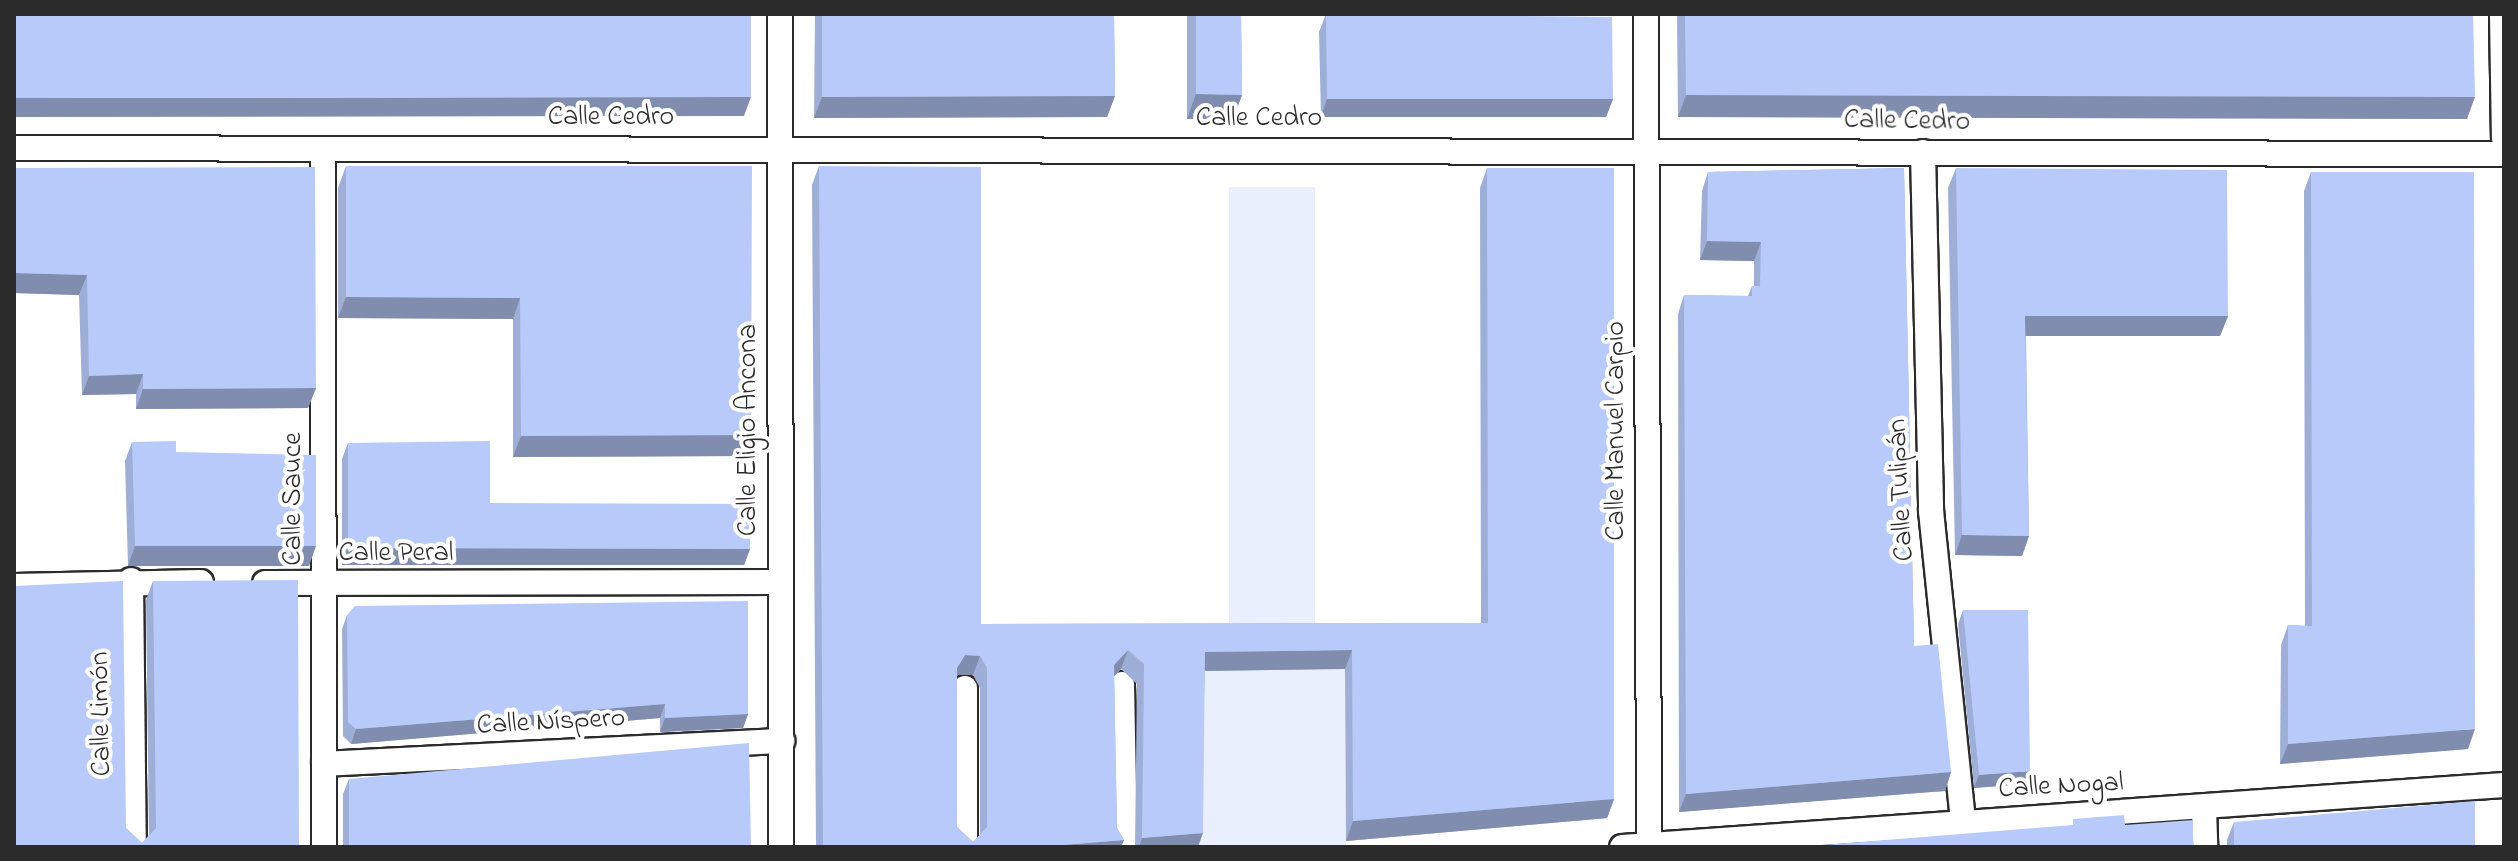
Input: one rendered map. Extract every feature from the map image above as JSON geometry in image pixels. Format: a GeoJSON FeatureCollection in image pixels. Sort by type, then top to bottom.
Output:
{"type":"FeatureCollection","features":[{"type":"Feature","properties":{"kind":"street","name":"Calle Eligio Ancona"},"geometry":{"type":"LineString","coordinates":[[780,14],[781,847]]}},
{"type":"Feature","properties":{"kind":"street","name":"Calle Manuel Carpio"},"geometry":{"type":"LineString","coordinates":[[1646,14],[1649,846]]}},
{"type":"Feature","properties":{"kind":"street"},"geometry":{"type":"LineString","coordinates":[[2502,14],[2504,138]]}},
{"type":"Feature","properties":{"kind":"street","name":"Calle Cedro"},"geometry":{"type":"LineString","coordinates":[[14,148],[1646,149],[2504,154]]}},
{"type":"Feature","properties":{"kind":"street","name":"Calle Sauce"},"geometry":{"type":"LineString","coordinates":[[323,150],[324,847]]}},
{"type":"Feature","properties":{"kind":"street","name":"Calle Tulipán"},"geometry":{"type":"LineString","coordinates":[[1923,152],[1931,511],[1963,823]]}},
{"type":"Feature","properties":{"kind":"street","name":"Calle Peral"},"geometry":{"type":"LineString","coordinates":[[14,586],[131,580],[324,584],[779,582]]}},
{"type":"Feature","properties":{"kind":"street","name":"Calle Limón"},"geometry":{"type":"LineString","coordinates":[[131,580],[134,847]]}},
{"type":"Feature","properties":{"kind":"street"},"geometry":{"type":"LineString","coordinates":[[1122,684],[1125,847]]}},
{"type":"Feature","properties":{"kind":"street"},"geometry":{"type":"LineString","coordinates":[[965,688],[965,847]]}},
{"type":"Feature","properties":{"kind":"street","name":"Calle Níspero"},"geometry":{"type":"LineString","coordinates":[[324,764],[782,741]]}},
{"type":"Feature","properties":{"kind":"street","name":"Calle Nogal"},"geometry":{"type":"LineString","coordinates":[[1622,847],[2204,809],[2504,785]]}},
{"type":"Feature","properties":{"kind":"street"},"geometry":{"type":"LineString","coordinates":[[2204,809],[2205,847]]}},
{"type":"Feature","properties":{"kind":"shaded area"},"geometry":{"type":"Polygon","coordinates":[[[1229,187],[1315,187],[1315,643],[1229,644],[1229,187]]]}},
{"type":"Feature","properties":{"kind":"shaded area"},"geometry":{"type":"Polygon","coordinates":[[[1345,669],[1346,845],[1196,847],[1198,671],[1345,669]]]}},
{"type":"Feature","properties":{"kind":"building"},"geometry":{"type":"Polygon","coordinates":[[[14,14],[751,14],[751,97],[14,98],[14,14]]]}},
{"type":"Feature","properties":{"kind":"building"},"geometry":{"type":"Polygon","coordinates":[[[822,14],[1114,14],[1115,96],[822,97],[822,14]]]}},
{"type":"Feature","properties":{"kind":"building"},"geometry":{"type":"Polygon","coordinates":[[[1196,14],[1241,14],[1242,95],[1196,94],[1196,14]]]}},
{"type":"Feature","properties":{"kind":"building"},"geometry":{"type":"Polygon","coordinates":[[[1326,14],[1612,17],[1613,99],[1327,99],[1326,14]]]}},
{"type":"Feature","properties":{"kind":"building"},"geometry":{"type":"Polygon","coordinates":[[[1685,14],[2473,14],[2475,97],[1686,95],[1685,14]]]}},
{"type":"Feature","properties":{"kind":"building"},"geometry":{"type":"Polygon","coordinates":[[[346,166],[752,166],[751,435],[521,436],[520,298],[346,297],[346,166]]]}},
{"type":"Feature","properties":{"kind":"building"},"geometry":{"type":"Polygon","coordinates":[[[819,166],[981,167],[981,624],[1488,623],[1487,168],[1614,168],[1614,799],[1353,821],[1352,650],[1205,652],[1203,833],[1142,838],[1144,664],[1128,650],[1114,665],[1117,828],[1124,840],[1039,847],[823,847],[819,166]],[[965,655],[957,668],[957,827],[973,842],[987,827],[987,668],[980,656],[965,655]]]}},
{"type":"Feature","properties":{"kind":"building"},"geometry":{"type":"Polygon","coordinates":[[[315,167],[316,388],[143,389],[143,374],[89,376],[87,275],[14,273],[14,168],[315,167]]]}},
{"type":"Feature","properties":{"kind":"building"},"geometry":{"type":"Polygon","coordinates":[[[1904,168],[1914,646],[1938,644],[1951,772],[1686,794],[1684,295],[1752,296],[1752,286],[1760,286],[1761,242],[1707,241],[1708,172],[1904,168]]]}},
{"type":"Feature","properties":{"kind":"building"},"geometry":{"type":"Polygon","coordinates":[[[1956,168],[2227,170],[2228,316],[2025,316],[2029,536],[1962,535],[1956,168]]]}},
{"type":"Feature","properties":{"kind":"building"},"geometry":{"type":"Polygon","coordinates":[[[2311,172],[2474,172],[2475,729],[2288,744],[2288,625],[2312,626],[2311,172]]]}},
{"type":"Feature","properties":{"kind":"building"},"geometry":{"type":"Polygon","coordinates":[[[14,357],[16,421],[14,421],[14,357]]]}},
{"type":"Feature","properties":{"kind":"building"},"geometry":{"type":"Polygon","coordinates":[[[176,441],[176,452],[316,455],[316,546],[135,546],[132,442],[176,441]]]}},
{"type":"Feature","properties":{"kind":"building"},"geometry":{"type":"Polygon","coordinates":[[[490,441],[490,503],[750,504],[750,549],[348,548],[348,443],[490,441]]]}},
{"type":"Feature","properties":{"kind":"building"},"geometry":{"type":"Polygon","coordinates":[[[298,580],[299,847],[14,847],[14,586],[123,581],[126,828],[142,843],[156,828],[153,581],[298,580]]]}},
{"type":"Feature","properties":{"kind":"building"},"geometry":{"type":"Polygon","coordinates":[[[748,601],[748,714],[665,718],[665,704],[356,729],[348,722],[347,615],[355,606],[748,601]]]}},
{"type":"Feature","properties":{"kind":"building"},"geometry":{"type":"Polygon","coordinates":[[[1963,610],[2028,610],[2030,771],[1979,775],[1963,610]]]}},
{"type":"Feature","properties":{"kind":"building"},"geometry":{"type":"Polygon","coordinates":[[[749,743],[751,847],[349,847],[349,779],[749,743]]]}},
{"type":"Feature","properties":{"kind":"building"},"geometry":{"type":"Polygon","coordinates":[[[2475,801],[2475,847],[2234,847],[2234,822],[2475,801]]]}},
{"type":"Feature","properties":{"kind":"building"},"geometry":{"type":"Polygon","coordinates":[[[2124,815],[2125,825],[2193,820],[2193,847],[1798,847],[2073,825],[2073,819],[2124,815]]]}}]}
